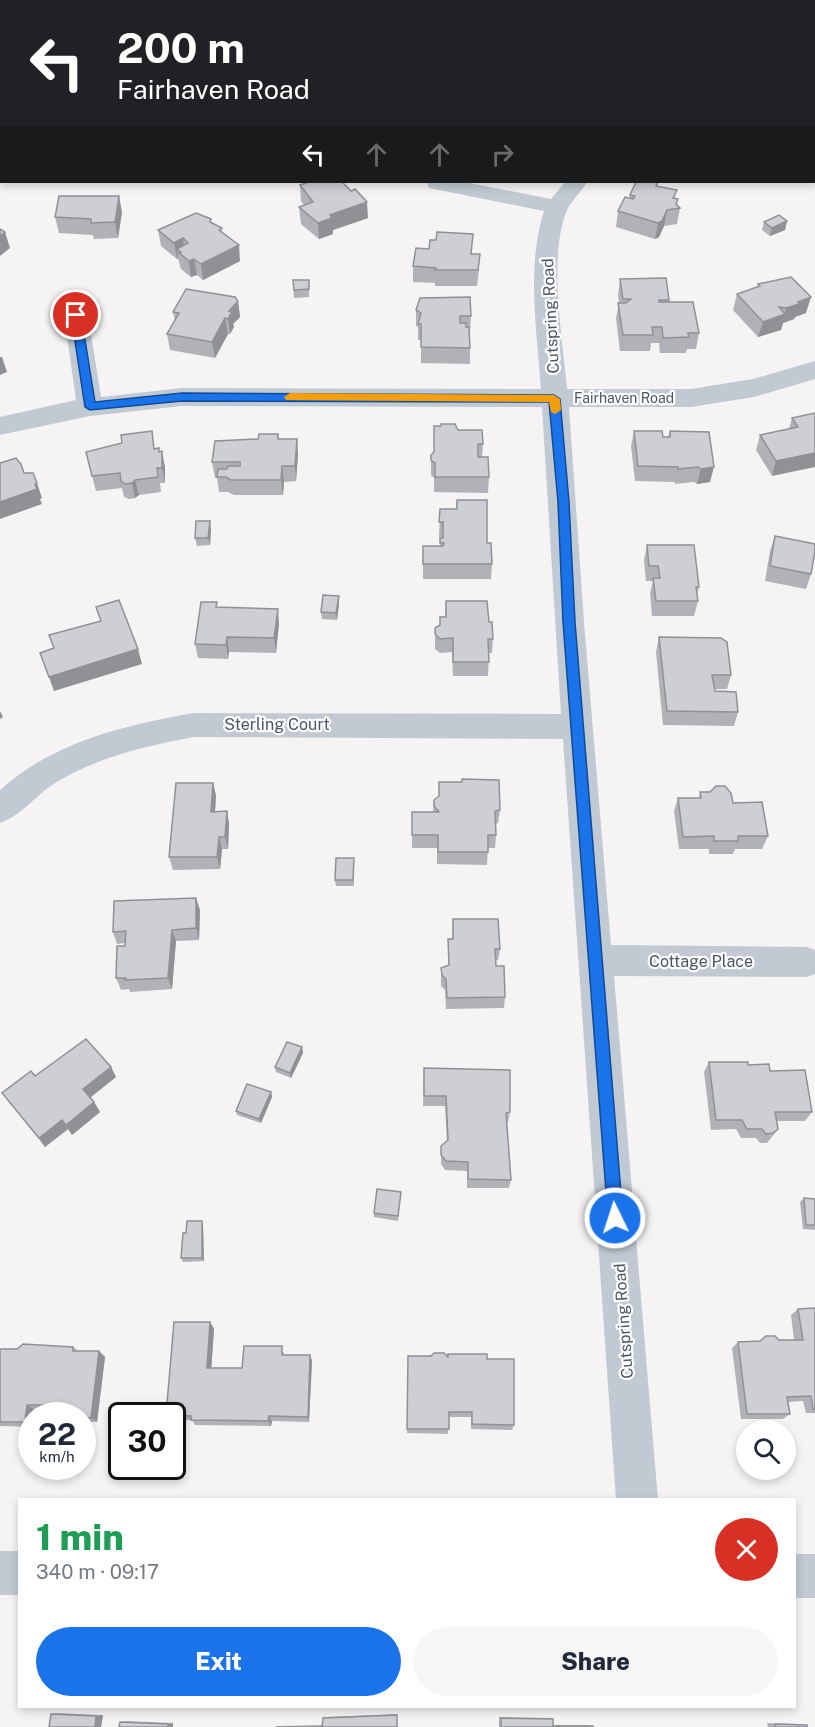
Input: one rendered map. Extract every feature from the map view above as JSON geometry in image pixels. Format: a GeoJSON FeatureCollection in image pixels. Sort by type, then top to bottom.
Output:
{"type":"FeatureCollection","features":[{"type":"Feature","properties":{"kind":"street"},"geometry":{"type":"LineString","coordinates":[[437,183],[557,207]]}},
{"type":"Feature","properties":{"kind":"street","name":"Cutspring Road"},"geometry":{"type":"LineString","coordinates":[[575,183],[557,207],[547,243],[546,290],[563,502],[577,728],[637,1498]]}},
{"type":"Feature","properties":{"kind":"street"},"geometry":{"type":"LineString","coordinates":[[76,315],[90,407]]}},
{"type":"Feature","properties":{"kind":"street","name":"Fairhaven Road"},"geometry":{"type":"LineString","coordinates":[[0,426],[90,407],[182,397],[691,398],[754,388],[815,370]]}},
{"type":"Feature","properties":{"kind":"street","name":"Sterling Court"},"geometry":{"type":"LineString","coordinates":[[0,810],[20,789],[64,762],[92,749],[147,732],[194,725],[577,728]]}},
{"type":"Feature","properties":{"kind":"street","name":"Cottage Place"},"geometry":{"type":"LineString","coordinates":[[596,960],[807,962]]}},
{"type":"Feature","properties":{"kind":"street"},"geometry":{"type":"LineString","coordinates":[[0,1573],[18,1573]]}},
{"type":"Feature","properties":{"kind":"street"},"geometry":{"type":"LineString","coordinates":[[796,1576],[815,1576]]}},
{"type":"Feature","properties":{"kind":"building"},"geometry":{"type":"Polygon","coordinates":[[[343,183],[351,191],[355,189],[367,202],[330,215],[332,218],[318,223],[299,207],[313,202],[300,185],[343,183]]]}},
{"type":"Feature","properties":{"kind":"building"},"geometry":{"type":"Polygon","coordinates":[[[636,183],[658,183],[656,186],[677,190],[673,198],[678,199],[676,204],[680,208],[667,210],[662,221],[658,223],[618,211],[625,197],[633,199],[635,196],[630,195],[636,183]]]}},
{"type":"Feature","properties":{"kind":"building"},"geometry":{"type":"Polygon","coordinates":[[[59,196],[119,196],[115,222],[91,223],[91,219],[55,217],[59,196]]]}},
{"type":"Feature","properties":{"kind":"building"},"geometry":{"type":"Polygon","coordinates":[[[196,213],[211,219],[210,222],[222,228],[219,230],[239,245],[201,264],[194,259],[189,261],[177,249],[188,243],[183,238],[174,243],[158,230],[196,213]]]}},
{"type":"Feature","properties":{"kind":"building"},"geometry":{"type":"Polygon","coordinates":[[[779,215],[787,221],[772,228],[764,222],[779,215]]]}},
{"type":"Feature","properties":{"kind":"building"},"geometry":{"type":"Polygon","coordinates":[[[437,232],[473,234],[471,254],[480,254],[478,270],[435,270],[436,268],[413,266],[416,248],[429,249],[430,240],[436,240],[437,232]]]}},
{"type":"Feature","properties":{"kind":"building"},"geometry":{"type":"Polygon","coordinates":[[[791,277],[811,297],[798,302],[799,304],[786,308],[779,307],[785,314],[763,322],[737,294],[760,286],[758,284],[791,277]]]}},
{"type":"Feature","properties":{"kind":"building"},"geometry":{"type":"Polygon","coordinates":[[[666,278],[669,300],[659,300],[659,302],[693,302],[699,333],[688,333],[689,337],[663,338],[662,327],[652,327],[653,335],[623,335],[618,303],[626,303],[631,299],[623,299],[620,279],[666,278]]]}},
{"type":"Feature","properties":{"kind":"building"},"geometry":{"type":"Polygon","coordinates":[[[293,280],[309,280],[309,289],[294,290],[293,280]]]}},
{"type":"Feature","properties":{"kind":"building"},"geometry":{"type":"Polygon","coordinates":[[[186,289],[235,297],[238,301],[229,311],[232,311],[228,319],[225,318],[212,342],[167,334],[179,313],[173,312],[186,289]]]}},
{"type":"Feature","properties":{"kind":"building"},"geometry":{"type":"Polygon","coordinates":[[[470,297],[471,316],[460,316],[460,323],[466,323],[466,327],[469,327],[470,348],[421,347],[421,324],[418,324],[421,313],[416,310],[420,298],[470,297]]]}},
{"type":"Feature","properties":{"kind":"building"},"geometry":{"type":"Polygon","coordinates":[[[815,413],[815,453],[776,461],[760,435],[798,427],[792,418],[815,413]]]}},
{"type":"Feature","properties":{"kind":"building"},"geometry":{"type":"Polygon","coordinates":[[[441,424],[455,424],[458,430],[482,430],[483,444],[478,444],[478,457],[488,457],[489,477],[435,477],[435,463],[431,460],[434,452],[434,426],[441,426],[441,424]]]}},
{"type":"Feature","properties":{"kind":"building"},"geometry":{"type":"Polygon","coordinates":[[[152,431],[154,449],[159,448],[159,452],[162,451],[162,468],[157,468],[158,477],[135,480],[125,484],[121,481],[120,473],[92,476],[86,452],[122,443],[121,435],[152,431]]]}},
{"type":"Feature","properties":{"kind":"building"},"geometry":{"type":"Polygon","coordinates":[[[634,431],[662,431],[663,437],[670,437],[670,431],[709,432],[714,467],[678,469],[678,467],[638,466],[634,431]]]}},
{"type":"Feature","properties":{"kind":"building"},"geometry":{"type":"Polygon","coordinates":[[[259,434],[278,434],[278,439],[297,439],[295,466],[282,466],[281,480],[231,480],[226,477],[217,477],[218,469],[240,466],[240,462],[212,462],[215,441],[258,439],[259,434]]]}},
{"type":"Feature","properties":{"kind":"building"},"geometry":{"type":"Polygon","coordinates":[[[16,458],[24,473],[33,473],[37,489],[0,502],[0,463],[16,458]]]}},
{"type":"Feature","properties":{"kind":"building"},"geometry":{"type":"Polygon","coordinates":[[[457,500],[487,500],[487,543],[491,543],[492,564],[423,564],[423,546],[443,546],[444,543],[440,543],[440,538],[443,538],[443,522],[439,522],[440,509],[457,509],[457,500]]]}},
{"type":"Feature","properties":{"kind":"building"},"geometry":{"type":"Polygon","coordinates":[[[196,521],[210,521],[208,538],[195,538],[196,521]]]}},
{"type":"Feature","properties":{"kind":"building"},"geometry":{"type":"Polygon","coordinates":[[[775,536],[815,544],[811,574],[770,566],[775,536]]]}},
{"type":"Feature","properties":{"kind":"building"},"geometry":{"type":"Polygon","coordinates":[[[647,545],[694,545],[699,587],[696,587],[698,601],[656,601],[653,578],[660,578],[658,566],[649,566],[647,545]]]}},
{"type":"Feature","properties":{"kind":"building"},"geometry":{"type":"Polygon","coordinates":[[[323,595],[339,596],[336,613],[321,612],[323,595]]]}},
{"type":"Feature","properties":{"kind":"building"},"geometry":{"type":"Polygon","coordinates":[[[119,600],[138,649],[49,677],[40,653],[54,648],[49,635],[101,621],[96,607],[119,600]]]}},
{"type":"Feature","properties":{"kind":"building"},"geometry":{"type":"Polygon","coordinates":[[[446,601],[487,601],[493,639],[488,639],[489,662],[453,662],[453,638],[440,639],[435,634],[435,628],[440,625],[440,617],[446,617],[446,601]]]}},
{"type":"Feature","properties":{"kind":"building"},"geometry":{"type":"Polygon","coordinates":[[[201,602],[217,602],[216,607],[278,609],[274,638],[227,637],[226,645],[195,644],[201,602]]]}},
{"type":"Feature","properties":{"kind":"building"},"geometry":{"type":"Polygon","coordinates":[[[659,637],[721,638],[727,642],[731,675],[712,675],[715,691],[736,692],[738,712],[667,711],[659,637]]]}},
{"type":"Feature","properties":{"kind":"building"},"geometry":{"type":"Polygon","coordinates":[[[462,779],[499,780],[500,810],[495,811],[496,835],[488,835],[488,852],[438,852],[438,835],[412,835],[412,812],[439,812],[434,806],[434,800],[439,796],[439,782],[462,782],[462,779]]]}},
{"type":"Feature","properties":{"kind":"building"},"geometry":{"type":"Polygon","coordinates":[[[176,783],[213,783],[211,812],[227,811],[225,837],[219,837],[217,857],[169,857],[176,783]]]}},
{"type":"Feature","properties":{"kind":"building"},"geometry":{"type":"Polygon","coordinates":[[[716,786],[725,786],[731,793],[733,803],[762,802],[768,836],[738,836],[738,841],[714,841],[714,836],[683,837],[678,798],[701,798],[700,792],[710,792],[716,786]]]}},
{"type":"Feature","properties":{"kind":"building"},"geometry":{"type":"Polygon","coordinates":[[[336,858],[354,858],[353,880],[335,880],[336,858]]]}},
{"type":"Feature","properties":{"kind":"building"},"geometry":{"type":"Polygon","coordinates":[[[196,898],[196,928],[172,930],[168,978],[125,980],[126,978],[116,978],[117,946],[125,946],[126,931],[113,932],[114,901],[196,898]]]}},
{"type":"Feature","properties":{"kind":"building"},"geometry":{"type":"Polygon","coordinates":[[[453,919],[498,919],[500,949],[495,949],[496,966],[504,966],[505,997],[447,998],[446,979],[442,975],[441,968],[449,965],[448,939],[453,939],[453,919]]]}},
{"type":"Feature","properties":{"kind":"building"},"geometry":{"type":"Polygon","coordinates":[[[86,1039],[111,1067],[83,1089],[94,1102],[66,1125],[62,1120],[39,1138],[2,1093],[31,1071],[35,1076],[86,1039]]]}},
{"type":"Feature","properties":{"kind":"building"},"geometry":{"type":"Polygon","coordinates":[[[287,1042],[302,1047],[290,1073],[275,1067],[287,1042]]]}},
{"type":"Feature","properties":{"kind":"building"},"geometry":{"type":"Polygon","coordinates":[[[709,1062],[769,1064],[770,1071],[805,1070],[812,1112],[775,1112],[778,1129],[766,1134],[762,1129],[747,1129],[742,1120],[716,1120],[709,1062]]]}},
{"type":"Feature","properties":{"kind":"building"},"geometry":{"type":"Polygon","coordinates":[[[424,1068],[510,1070],[510,1112],[506,1113],[511,1180],[468,1179],[468,1162],[446,1161],[441,1155],[441,1146],[448,1140],[446,1096],[424,1096],[424,1068]]]}},
{"type":"Feature","properties":{"kind":"building"},"geometry":{"type":"Polygon","coordinates":[[[247,1084],[271,1092],[259,1119],[236,1111],[247,1084]]]}},
{"type":"Feature","properties":{"kind":"building"},"geometry":{"type":"Polygon","coordinates":[[[377,1189],[401,1192],[398,1216],[374,1213],[377,1189]]]}},
{"type":"Feature","properties":{"kind":"building"},"geometry":{"type":"Polygon","coordinates":[[[804,1198],[815,1199],[815,1225],[806,1225],[804,1198]]]}},
{"type":"Feature","properties":{"kind":"building"},"geometry":{"type":"Polygon","coordinates":[[[187,1221],[202,1221],[202,1258],[181,1258],[183,1233],[186,1233],[187,1221]]]}},
{"type":"Feature","properties":{"kind":"building"},"geometry":{"type":"Polygon","coordinates":[[[815,1308],[815,1408],[813,1409],[811,1396],[787,1397],[790,1414],[747,1414],[738,1342],[760,1341],[766,1336],[775,1336],[779,1340],[803,1340],[798,1309],[815,1308]]]}},
{"type":"Feature","properties":{"kind":"building"},"geometry":{"type":"Polygon","coordinates":[[[174,1322],[210,1322],[207,1368],[242,1368],[244,1346],[282,1346],[282,1355],[310,1355],[308,1417],[269,1416],[268,1421],[191,1420],[191,1416],[186,1416],[186,1402],[167,1402],[174,1322]]]}},
{"type":"Feature","properties":{"kind":"building"},"geometry":{"type":"Polygon","coordinates":[[[23,1344],[73,1347],[73,1351],[99,1351],[93,1402],[18,1402],[18,1422],[0,1422],[0,1349],[17,1349],[23,1344]]]}},
{"type":"Feature","properties":{"kind":"building"},"geometry":{"type":"Polygon","coordinates":[[[434,1353],[444,1353],[448,1357],[448,1354],[487,1354],[487,1359],[514,1359],[514,1425],[472,1424],[472,1412],[449,1412],[449,1429],[407,1429],[408,1356],[431,1356],[434,1353]]]}},
{"type":"Feature","properties":{"kind":"building"},"geometry":{"type":"Polygon","coordinates":[[[51,1714],[96,1716],[95,1727],[49,1727],[51,1714]]]}},
{"type":"Feature","properties":{"kind":"building"},"geometry":{"type":"Polygon","coordinates":[[[397,1715],[397,1727],[322,1727],[323,1718],[397,1715]]]}},
{"type":"Feature","properties":{"kind":"building"},"geometry":{"type":"Polygon","coordinates":[[[501,1718],[553,1719],[553,1726],[593,1727],[501,1727],[501,1718]]]}},
{"type":"Feature","properties":{"kind":"building"},"geometry":{"type":"Polygon","coordinates":[[[120,1722],[168,1724],[168,1727],[119,1727],[120,1722]]]}},
{"type":"Feature","properties":{"kind":"building"},"geometry":{"type":"Polygon","coordinates":[[[775,1724],[807,1725],[807,1727],[775,1727],[775,1724]]]}},
{"type":"Feature","properties":{"kind":"slow traffic"},"geometry":{"type":"LineString","coordinates":[[290,397],[554,399],[555,410]]}},
{"type":"Feature","properties":{"kind":"route"},"geometry":{"type":"LineString","coordinates":[[76,315],[90,407],[116,402],[182,397],[554,399],[615,1218]]}}]}
